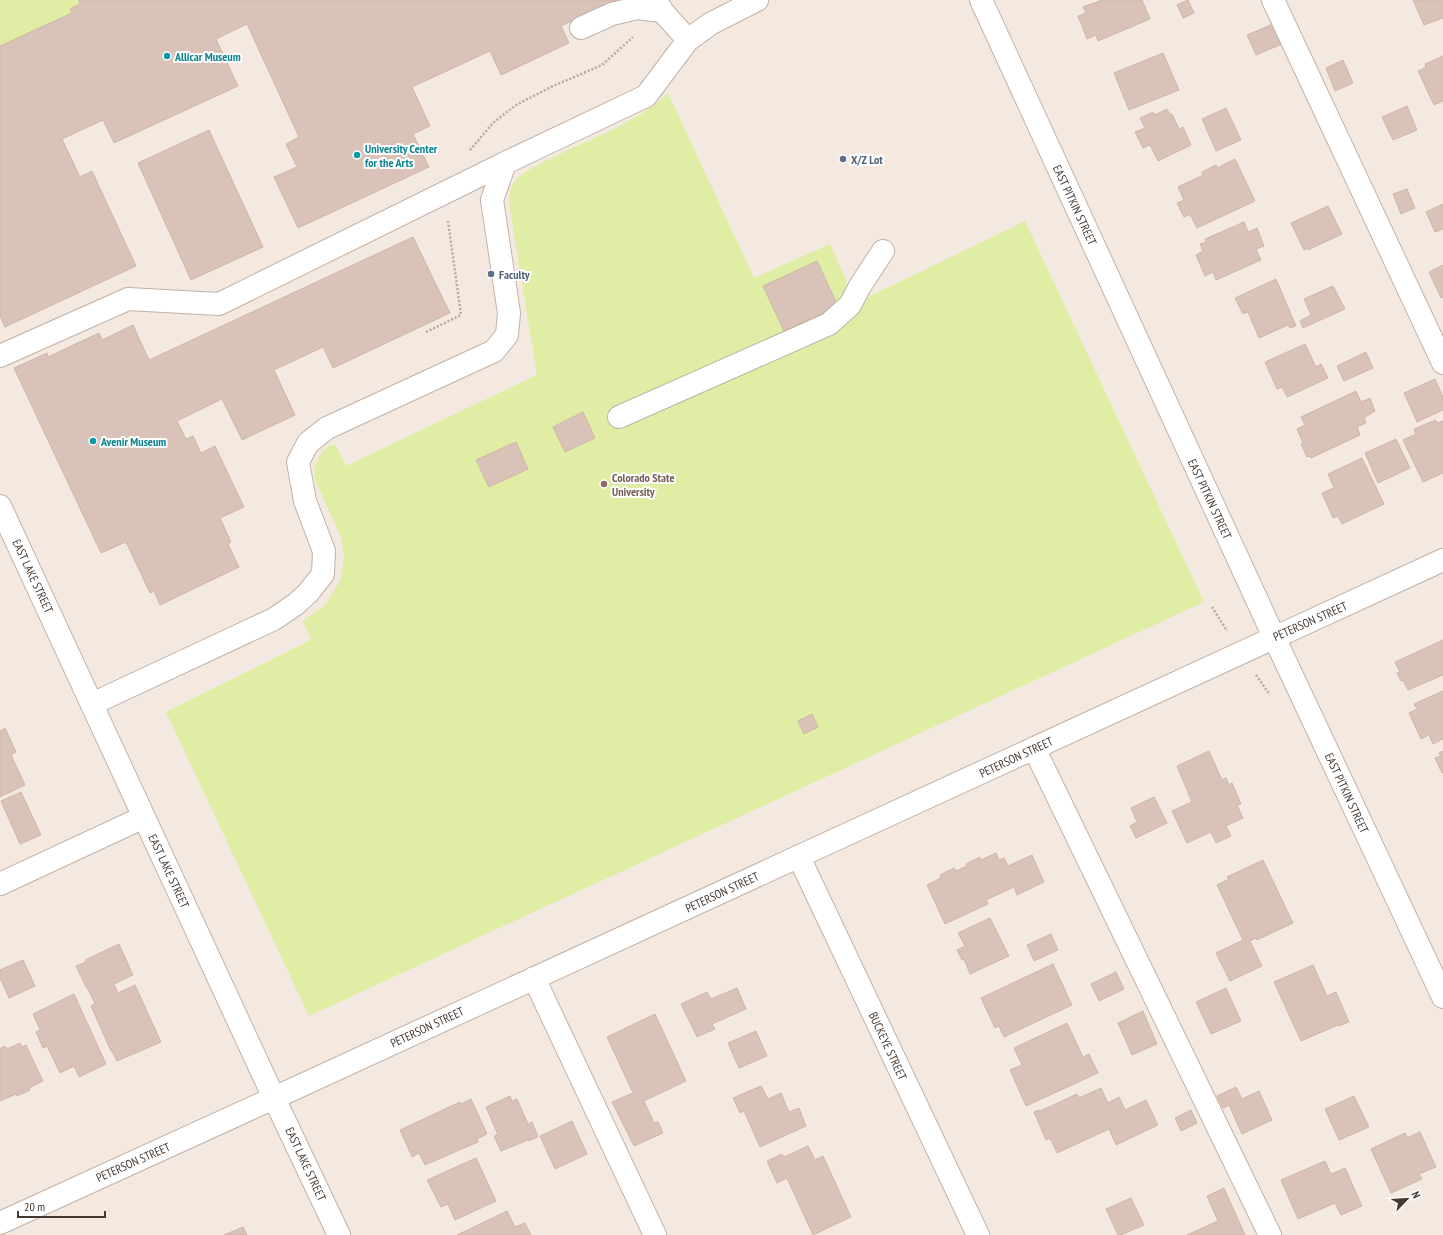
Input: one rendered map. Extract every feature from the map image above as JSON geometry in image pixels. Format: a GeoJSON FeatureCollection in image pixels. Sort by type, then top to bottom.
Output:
{"type":"FeatureCollection","features":[{"type":"Feature","properties":{"kind":"street"},"geometry":{"type":"LineString","coordinates":[[0,356],[128,298],[219,304],[505,163],[646,96],[688,40],[710,24],[757,0]]}},
{"type":"Feature","properties":{"kind":"street","name":"EAST PITKIN STREET"},"geometry":{"type":"LineString","coordinates":[[981,0],[1274,637],[1443,997]]}},
{"type":"Feature","properties":{"kind":"street"},"geometry":{"type":"LineString","coordinates":[[1273,0],[1443,364]]}},
{"type":"Feature","properties":{"kind":"street"},"geometry":{"type":"LineString","coordinates":[[581,28],[612,14],[659,5],[688,40]]}},
{"type":"Feature","properties":{"kind":"street"},"geometry":{"type":"LineString","coordinates":[[92,704],[274,619],[300,601],[323,574],[324,551],[305,501],[298,462],[308,443],[327,428],[494,351],[507,335],[509,313],[492,200],[505,163]]}},
{"type":"Feature","properties":{"kind":"street"},"geometry":{"type":"LineString","coordinates":[[619,417],[829,324],[850,305],[860,286],[883,252]]}},
{"type":"Feature","properties":{"kind":"street","name":"EAST LAKE STREET"},"geometry":{"type":"LineString","coordinates":[[0,506],[8,543],[92,704],[339,1235]]}},
{"type":"Feature","properties":{"kind":"street","name":"PETERSON STREET"},"geometry":{"type":"LineString","coordinates":[[0,1223],[1443,560]]}},
{"type":"Feature","properties":{"kind":"street"},"geometry":{"type":"LineString","coordinates":[[1034,748],[1270,1235]]}},
{"type":"Feature","properties":{"kind":"street"},"geometry":{"type":"LineString","coordinates":[[0,884],[144,817]]}},
{"type":"Feature","properties":{"kind":"street","name":"BUCKEYE STREET"},"geometry":{"type":"LineString","coordinates":[[798,856],[978,1235]]}},
{"type":"Feature","properties":{"kind":"street"},"geometry":{"type":"LineString","coordinates":[[534,978],[655,1235]]}},
{"type":"Feature","properties":{"kind":"green space"},"geometry":{"type":"Polygon","coordinates":[[[0,0],[79,0],[80,4],[70,9],[72,13],[0,46],[0,0]]]}},
{"type":"Feature","properties":{"kind":"green space"},"geometry":{"type":"Polygon","coordinates":[[[668,93],[754,278],[830,244],[856,303],[1025,221],[1204,602],[309,1016],[166,712],[311,640],[303,621],[325,605],[340,581],[344,558],[341,537],[315,480],[314,468],[320,455],[327,447],[335,444],[346,466],[537,375],[509,204],[512,186],[519,177],[529,170],[631,120],[657,103],[668,93]]]}},
{"type":"Feature","properties":{"kind":"building","name":"University Center for the Arts"},"geometry":{"type":"Polygon","coordinates":[[[79,0],[617,0],[561,26],[569,43],[501,75],[490,51],[412,87],[430,126],[413,134],[429,167],[298,228],[274,177],[297,167],[286,144],[299,137],[247,24],[216,39],[238,86],[114,143],[103,120],[62,139],[80,177],[92,171],[136,266],[5,327],[0,316],[0,46],[72,13],[70,9],[80,4],[79,0]]]}},
{"type":"Feature","properties":{"kind":"building"},"geometry":{"type":"Polygon","coordinates":[[[1102,0],[1142,0],[1150,19],[1098,41],[1096,35],[1087,39],[1078,16],[1086,13],[1083,7],[1102,0]]]}},
{"type":"Feature","properties":{"kind":"building"},"geometry":{"type":"Polygon","coordinates":[[[1188,0],[1194,13],[1183,18],[1177,5],[1188,0]]]}},
{"type":"Feature","properties":{"kind":"building"},"geometry":{"type":"Polygon","coordinates":[[[1413,0],[1443,0],[1443,18],[1424,25],[1413,0]]]}},
{"type":"Feature","properties":{"kind":"building"},"geometry":{"type":"Polygon","coordinates":[[[1273,24],[1282,44],[1256,55],[1247,35],[1273,24]]]}},
{"type":"Feature","properties":{"kind":"building"},"geometry":{"type":"Polygon","coordinates":[[[1163,53],[1179,90],[1129,110],[1114,73],[1163,53]]]}},
{"type":"Feature","properties":{"kind":"building"},"geometry":{"type":"Polygon","coordinates":[[[1443,56],[1443,101],[1434,105],[1418,71],[1426,67],[1425,64],[1443,56]]]}},
{"type":"Feature","properties":{"kind":"building"},"geometry":{"type":"Polygon","coordinates":[[[1343,60],[1353,83],[1335,91],[1326,68],[1343,60]]]}},
{"type":"Feature","properties":{"kind":"building"},"geometry":{"type":"Polygon","coordinates":[[[1407,106],[1417,130],[1393,140],[1382,117],[1407,106]]]}},
{"type":"Feature","properties":{"kind":"building"},"geometry":{"type":"Polygon","coordinates":[[[1226,108],[1241,140],[1216,151],[1202,119],[1226,108]]]}},
{"type":"Feature","properties":{"kind":"building"},"geometry":{"type":"Polygon","coordinates":[[[1167,109],[1170,115],[1172,114],[1179,129],[1183,127],[1191,145],[1158,161],[1150,145],[1143,148],[1135,132],[1145,128],[1140,118],[1153,112],[1155,115],[1167,109]]]}},
{"type":"Feature","properties":{"kind":"building"},"geometry":{"type":"Polygon","coordinates":[[[209,130],[263,247],[191,280],[138,163],[209,130]]]}},
{"type":"Feature","properties":{"kind":"building"},"geometry":{"type":"Polygon","coordinates":[[[1235,159],[1255,201],[1197,228],[1190,214],[1184,217],[1177,203],[1184,200],[1178,187],[1203,175],[1202,172],[1216,165],[1217,168],[1235,159]]]}},
{"type":"Feature","properties":{"kind":"building"},"geometry":{"type":"Polygon","coordinates":[[[1407,189],[1415,208],[1401,214],[1393,194],[1407,189]]]}},
{"type":"Feature","properties":{"kind":"building"},"geometry":{"type":"Polygon","coordinates":[[[1443,204],[1443,229],[1435,232],[1426,212],[1443,204]]]}},
{"type":"Feature","properties":{"kind":"building"},"geometry":{"type":"Polygon","coordinates":[[[1328,206],[1342,234],[1308,250],[1308,248],[1304,250],[1291,223],[1328,206]]]}},
{"type":"Feature","properties":{"kind":"building"},"geometry":{"type":"Polygon","coordinates":[[[1244,222],[1248,232],[1257,228],[1264,246],[1256,249],[1261,260],[1216,280],[1213,272],[1205,276],[1196,255],[1203,251],[1200,244],[1206,242],[1205,239],[1244,222]]]}},
{"type":"Feature","properties":{"kind":"building"},"geometry":{"type":"Polygon","coordinates":[[[413,237],[450,313],[333,368],[323,347],[274,370],[295,415],[242,440],[222,399],[177,421],[186,439],[193,436],[201,453],[215,446],[244,507],[220,518],[231,542],[228,544],[239,567],[160,605],[154,591],[150,593],[126,542],[101,553],[14,368],[47,353],[48,357],[99,333],[102,340],[133,325],[149,360],[413,237]]]}},
{"type":"Feature","properties":{"kind":"building"},"geometry":{"type":"Polygon","coordinates":[[[817,261],[838,306],[784,331],[763,286],[817,261]]]}},
{"type":"Feature","properties":{"kind":"building"},"geometry":{"type":"Polygon","coordinates":[[[1443,265],[1443,297],[1441,298],[1429,272],[1443,265]]]}},
{"type":"Feature","properties":{"kind":"building"},"geometry":{"type":"Polygon","coordinates":[[[1276,279],[1296,326],[1290,328],[1288,325],[1259,338],[1248,312],[1243,314],[1235,298],[1276,279]]]}},
{"type":"Feature","properties":{"kind":"building"},"geometry":{"type":"Polygon","coordinates":[[[1333,286],[1345,309],[1303,328],[1300,321],[1311,315],[1304,299],[1333,286]]]}},
{"type":"Feature","properties":{"kind":"building"},"geometry":{"type":"Polygon","coordinates":[[[1305,344],[1316,367],[1321,364],[1328,378],[1287,397],[1282,387],[1277,389],[1265,362],[1305,344]]]}},
{"type":"Feature","properties":{"kind":"building"},"geometry":{"type":"Polygon","coordinates":[[[1366,352],[1373,368],[1344,381],[1337,366],[1366,352]]]}},
{"type":"Feature","properties":{"kind":"building"},"geometry":{"type":"Polygon","coordinates":[[[1435,379],[1443,397],[1443,410],[1417,422],[1404,393],[1435,379]]]}},
{"type":"Feature","properties":{"kind":"building"},"geometry":{"type":"Polygon","coordinates":[[[1356,391],[1361,402],[1370,398],[1375,411],[1364,418],[1366,423],[1357,427],[1360,435],[1311,458],[1309,456],[1307,457],[1301,444],[1303,443],[1297,429],[1305,425],[1301,417],[1356,391]]]}},
{"type":"Feature","properties":{"kind":"building"},"geometry":{"type":"Polygon","coordinates":[[[583,412],[595,438],[565,452],[553,427],[583,412]]]}},
{"type":"Feature","properties":{"kind":"building"},"geometry":{"type":"Polygon","coordinates":[[[1436,420],[1437,423],[1443,421],[1443,473],[1423,482],[1403,440],[1416,434],[1414,429],[1436,420]]]}},
{"type":"Feature","properties":{"kind":"building"},"geometry":{"type":"Polygon","coordinates":[[[1396,439],[1410,468],[1378,483],[1365,453],[1396,439]]]}},
{"type":"Feature","properties":{"kind":"building"},"geometry":{"type":"Polygon","coordinates":[[[516,442],[528,469],[489,487],[476,460],[516,442]]]}},
{"type":"Feature","properties":{"kind":"building"},"geometry":{"type":"Polygon","coordinates":[[[1362,458],[1384,504],[1342,524],[1338,516],[1333,518],[1322,493],[1334,488],[1328,474],[1362,458]]]}},
{"type":"Feature","properties":{"kind":"building"},"geometry":{"type":"Polygon","coordinates":[[[1443,640],[1443,675],[1408,690],[1403,680],[1401,681],[1397,673],[1400,672],[1395,662],[1443,640]]]}},
{"type":"Feature","properties":{"kind":"building"},"geometry":{"type":"Polygon","coordinates":[[[1443,691],[1443,739],[1433,744],[1429,735],[1421,739],[1409,713],[1417,709],[1414,704],[1443,691]]]}},
{"type":"Feature","properties":{"kind":"building"},"geometry":{"type":"Polygon","coordinates":[[[812,714],[818,727],[804,734],[798,721],[812,714]]]}},
{"type":"Feature","properties":{"kind":"building"},"geometry":{"type":"Polygon","coordinates":[[[5,728],[16,752],[11,755],[25,785],[0,797],[0,731],[5,728]]]}},
{"type":"Feature","properties":{"kind":"building"},"geometry":{"type":"Polygon","coordinates":[[[1209,751],[1222,780],[1226,778],[1229,785],[1232,783],[1241,804],[1237,805],[1243,818],[1226,826],[1231,836],[1216,843],[1211,832],[1187,843],[1172,811],[1192,802],[1177,766],[1209,751]]]}},
{"type":"Feature","properties":{"kind":"building"},"geometry":{"type":"Polygon","coordinates":[[[1443,751],[1442,773],[1435,758],[1441,756],[1439,753],[1443,751]]]}},
{"type":"Feature","properties":{"kind":"building"},"geometry":{"type":"Polygon","coordinates":[[[21,792],[41,835],[20,844],[1,801],[21,792]]]}},
{"type":"Feature","properties":{"kind":"building"},"geometry":{"type":"Polygon","coordinates":[[[1154,797],[1167,823],[1136,838],[1130,826],[1137,822],[1131,808],[1154,797]]]}},
{"type":"Feature","properties":{"kind":"building"},"geometry":{"type":"Polygon","coordinates":[[[996,853],[999,860],[1004,858],[1008,866],[1032,855],[1044,882],[1017,895],[1014,887],[986,900],[988,904],[945,924],[927,885],[941,878],[940,875],[954,868],[956,871],[967,866],[966,864],[980,857],[981,860],[996,853]]]}},
{"type":"Feature","properties":{"kind":"building"},"geometry":{"type":"Polygon","coordinates":[[[1263,860],[1293,923],[1257,940],[1256,938],[1250,941],[1262,966],[1230,981],[1216,953],[1243,940],[1217,885],[1229,879],[1227,877],[1263,860]]]}},
{"type":"Feature","properties":{"kind":"building"},"geometry":{"type":"Polygon","coordinates":[[[990,918],[1009,956],[970,974],[964,959],[962,960],[957,950],[965,946],[958,933],[990,918]]]}},
{"type":"Feature","properties":{"kind":"building"},"geometry":{"type":"Polygon","coordinates":[[[1051,934],[1058,950],[1034,961],[1027,945],[1051,934]]]}},
{"type":"Feature","properties":{"kind":"building"},"geometry":{"type":"Polygon","coordinates":[[[119,944],[133,975],[114,984],[118,993],[135,985],[161,1042],[117,1061],[91,1006],[95,1004],[76,966],[86,962],[85,960],[119,944]]]}},
{"type":"Feature","properties":{"kind":"building"},"geometry":{"type":"Polygon","coordinates":[[[23,960],[35,986],[9,998],[0,978],[0,970],[23,960]]]}},
{"type":"Feature","properties":{"kind":"building"},"geometry":{"type":"Polygon","coordinates":[[[1053,964],[1072,1005],[1004,1037],[999,1026],[995,1028],[981,998],[1053,964]]]}},
{"type":"Feature","properties":{"kind":"building"},"geometry":{"type":"Polygon","coordinates":[[[1313,965],[1327,996],[1336,992],[1349,1022],[1339,1026],[1338,1025],[1301,1041],[1274,982],[1313,965]]]}},
{"type":"Feature","properties":{"kind":"building"},"geometry":{"type":"Polygon","coordinates":[[[1116,972],[1124,989],[1099,1001],[1091,984],[1116,972]]]}},
{"type":"Feature","properties":{"kind":"building"},"geometry":{"type":"Polygon","coordinates":[[[737,988],[746,1009],[712,1024],[715,1029],[697,1037],[681,1004],[707,992],[711,999],[737,988]]]}},
{"type":"Feature","properties":{"kind":"building"},"geometry":{"type":"Polygon","coordinates":[[[1226,988],[1241,1021],[1211,1034],[1196,1002],[1226,988]]]}},
{"type":"Feature","properties":{"kind":"building"},"geometry":{"type":"Polygon","coordinates":[[[74,994],[106,1064],[79,1077],[74,1066],[60,1073],[47,1046],[43,1048],[36,1032],[40,1030],[33,1014],[74,994]]]}},
{"type":"Feature","properties":{"kind":"building"},"geometry":{"type":"Polygon","coordinates":[[[1143,1011],[1157,1044],[1132,1055],[1118,1023],[1143,1011]]]}},
{"type":"Feature","properties":{"kind":"building"},"geometry":{"type":"Polygon","coordinates":[[[655,1014],[686,1081],[644,1101],[654,1123],[658,1122],[663,1133],[634,1146],[612,1102],[633,1093],[607,1037],[655,1014]]]}},
{"type":"Feature","properties":{"kind":"building"},"geometry":{"type":"Polygon","coordinates":[[[1067,1023],[1083,1057],[1089,1054],[1098,1073],[1026,1106],[1010,1070],[1022,1065],[1014,1048],[1067,1023]]]}},
{"type":"Feature","properties":{"kind":"building"},"geometry":{"type":"Polygon","coordinates":[[[756,1031],[767,1056],[739,1068],[728,1043],[756,1031]]]}},
{"type":"Feature","properties":{"kind":"building"},"geometry":{"type":"Polygon","coordinates":[[[20,1043],[22,1047],[26,1045],[43,1081],[29,1088],[30,1090],[0,1101],[0,1049],[5,1046],[7,1049],[20,1043]]]}},
{"type":"Feature","properties":{"kind":"building"},"geometry":{"type":"Polygon","coordinates":[[[761,1086],[768,1099],[781,1093],[789,1112],[799,1108],[806,1126],[760,1147],[744,1111],[740,1113],[733,1098],[761,1086]]]}},
{"type":"Feature","properties":{"kind":"building"},"geometry":{"type":"Polygon","coordinates":[[[1236,1087],[1242,1099],[1259,1091],[1272,1120],[1242,1134],[1229,1105],[1223,1108],[1217,1096],[1236,1087]]]}},
{"type":"Feature","properties":{"kind":"building"},"geometry":{"type":"Polygon","coordinates":[[[1101,1088],[1108,1103],[1119,1097],[1125,1110],[1146,1100],[1158,1125],[1116,1145],[1109,1129],[1057,1153],[1050,1138],[1046,1140],[1034,1112],[1040,1111],[1077,1094],[1079,1098],[1101,1088]]]}},
{"type":"Feature","properties":{"kind":"building"},"geometry":{"type":"Polygon","coordinates":[[[510,1096],[512,1101],[517,1099],[528,1124],[532,1122],[538,1137],[501,1151],[494,1136],[498,1135],[486,1107],[510,1096]]]}},
{"type":"Feature","properties":{"kind":"building"},"geometry":{"type":"Polygon","coordinates":[[[1354,1096],[1369,1127],[1339,1140],[1325,1109],[1354,1096]]]}},
{"type":"Feature","properties":{"kind":"building"},"geometry":{"type":"Polygon","coordinates":[[[471,1099],[487,1134],[477,1139],[478,1142],[425,1165],[419,1153],[412,1157],[400,1130],[460,1102],[461,1104],[471,1099]]]}},
{"type":"Feature","properties":{"kind":"building"},"geometry":{"type":"Polygon","coordinates":[[[1191,1110],[1197,1123],[1181,1131],[1175,1118],[1191,1110]]]}},
{"type":"Feature","properties":{"kind":"building"},"geometry":{"type":"Polygon","coordinates":[[[572,1121],[587,1154],[555,1169],[540,1136],[572,1121]]]}},
{"type":"Feature","properties":{"kind":"building"},"geometry":{"type":"Polygon","coordinates":[[[1420,1132],[1436,1167],[1419,1174],[1422,1179],[1391,1193],[1371,1149],[1405,1133],[1407,1138],[1420,1132]]]}},
{"type":"Feature","properties":{"kind":"building"},"geometry":{"type":"Polygon","coordinates":[[[808,1146],[815,1160],[823,1156],[851,1217],[813,1235],[787,1178],[777,1183],[767,1161],[782,1154],[784,1157],[808,1146]]]}},
{"type":"Feature","properties":{"kind":"building"},"geometry":{"type":"Polygon","coordinates":[[[476,1158],[496,1201],[455,1220],[448,1204],[441,1207],[427,1180],[476,1158]]]}},
{"type":"Feature","properties":{"kind":"building"},"geometry":{"type":"Polygon","coordinates":[[[1325,1161],[1331,1174],[1345,1168],[1362,1206],[1341,1215],[1335,1203],[1298,1219],[1281,1180],[1325,1161]]]}},
{"type":"Feature","properties":{"kind":"building"},"geometry":{"type":"Polygon","coordinates":[[[1224,1188],[1245,1235],[1187,1235],[1218,1221],[1207,1196],[1224,1188]]]}},
{"type":"Feature","properties":{"kind":"building"},"geometry":{"type":"Polygon","coordinates":[[[1131,1198],[1144,1225],[1118,1235],[1106,1209],[1131,1198]]]}},
{"type":"Feature","properties":{"kind":"building"},"geometry":{"type":"Polygon","coordinates":[[[507,1211],[515,1227],[525,1223],[531,1235],[457,1235],[507,1211]]]}},
{"type":"Feature","properties":{"kind":"building"},"geometry":{"type":"Polygon","coordinates":[[[243,1227],[247,1235],[224,1235],[243,1227]]]}},
{"type":"Feature","properties":{"kind":"place","name":"Allicar Museum"},"geometry":{"type":"Point","coordinates":[167,56]}},
{"type":"Feature","properties":{"kind":"place","name":"University Center for the Arts"},"geometry":{"type":"Point","coordinates":[357,155]}},
{"type":"Feature","properties":{"kind":"place","name":"X/Z Lot"},"geometry":{"type":"Point","coordinates":[843,159]}},
{"type":"Feature","properties":{"kind":"place","name":"Faculty"},"geometry":{"type":"Point","coordinates":[491,274]}},
{"type":"Feature","properties":{"kind":"place","name":"Avenir Museum"},"geometry":{"type":"Point","coordinates":[93,441]}},
{"type":"Feature","properties":{"kind":"place","name":"Colorado State University"},"geometry":{"type":"Point","coordinates":[604,484]}}]}
